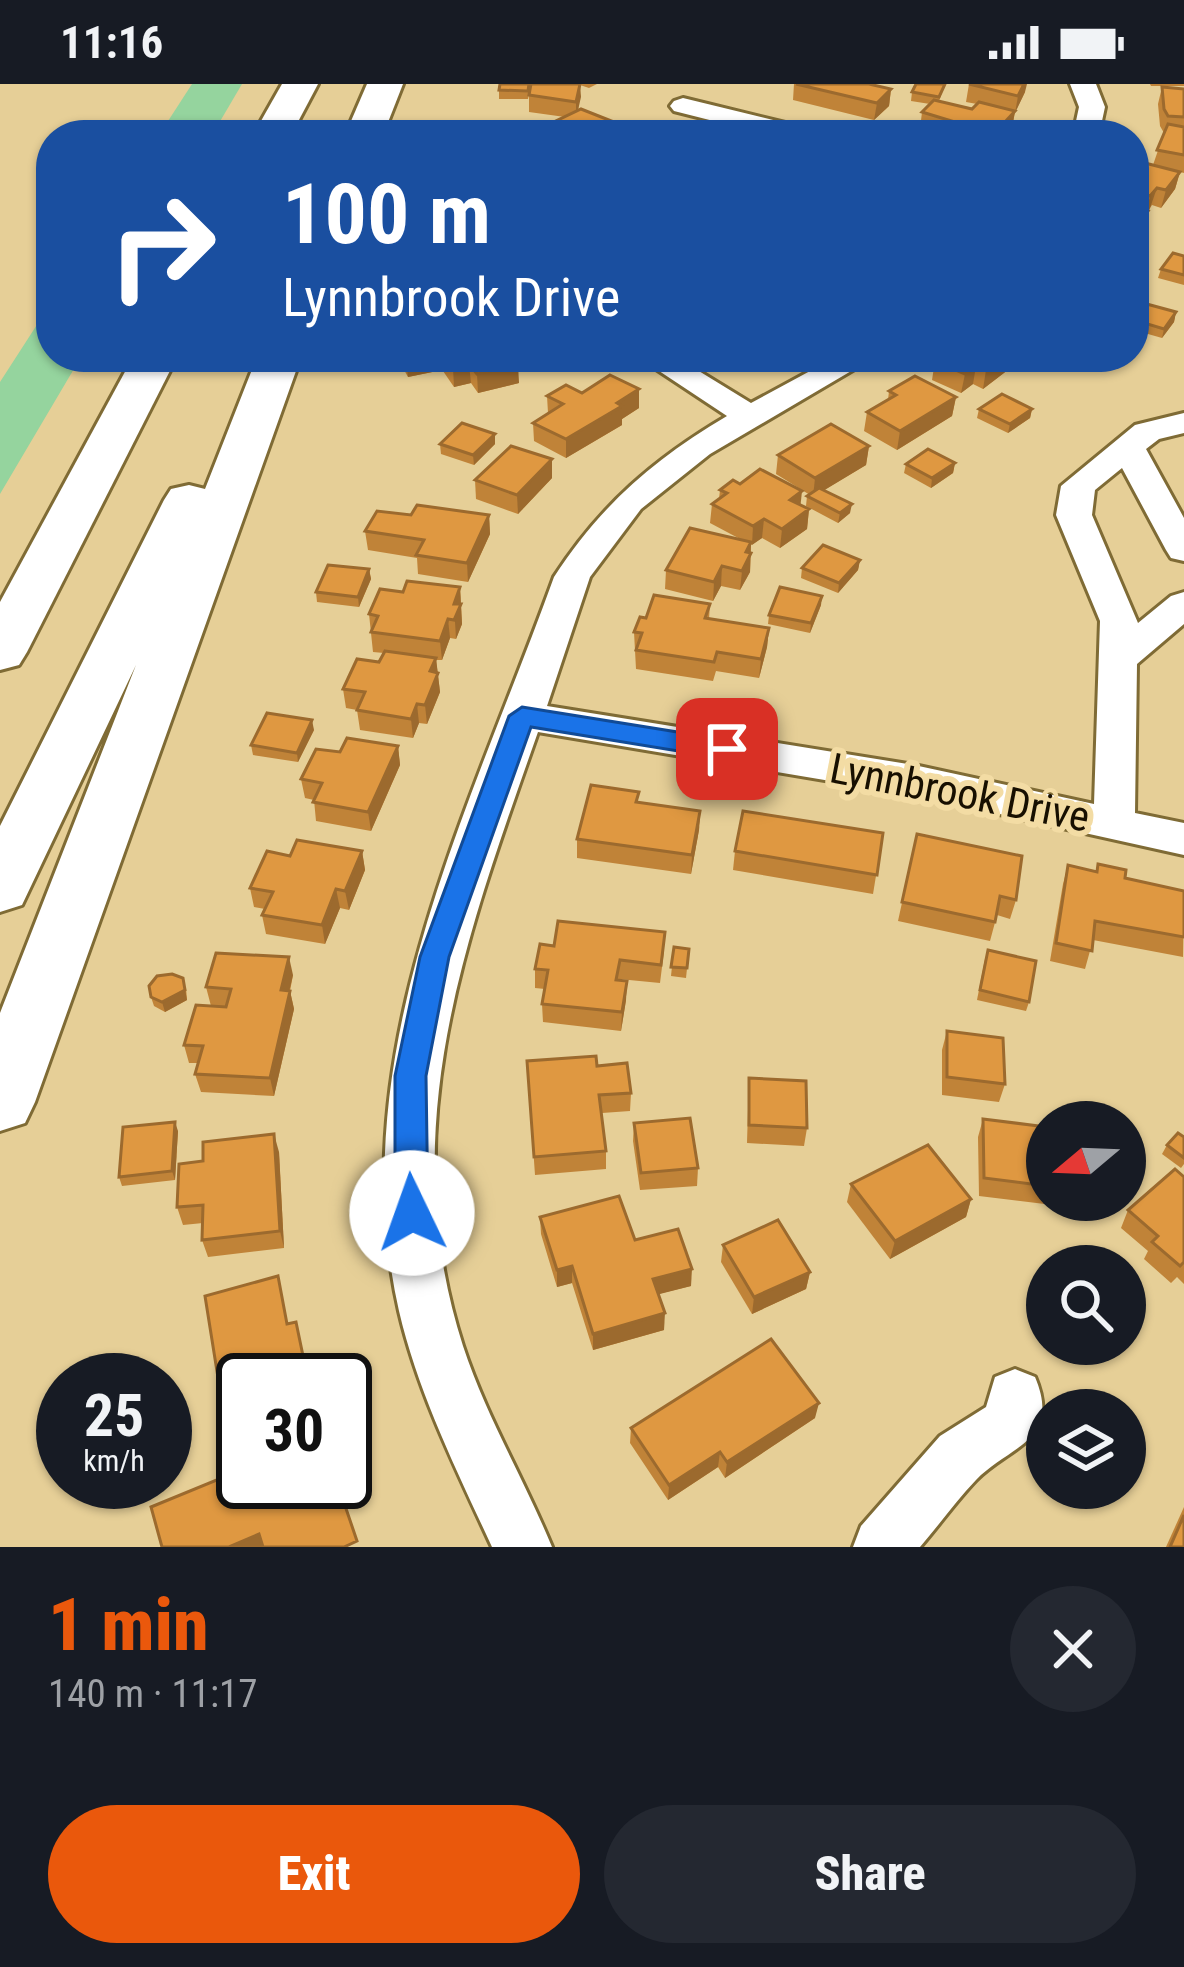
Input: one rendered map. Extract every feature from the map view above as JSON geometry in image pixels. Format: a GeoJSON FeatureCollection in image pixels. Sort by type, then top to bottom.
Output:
{"type":"FeatureCollection","features":[{"type":"Feature","properties":{"kind":"highway"},"geometry":{"type":"LineString","coordinates":[[280,120],[300,84]]}},
{"type":"Feature","properties":{"kind":"highway"},"geometry":{"type":"LineString","coordinates":[[370,120],[385,84]]}},
{"type":"Feature","properties":{"kind":"highway"},"geometry":{"type":"LineString","coordinates":[[0,652],[146,372]]}},
{"type":"Feature","properties":{"kind":"highway"},"geometry":{"type":"LineString","coordinates":[[0,888],[252,372]]}},
{"type":"Feature","properties":{"kind":"highway"},"geometry":{"type":"LineString","coordinates":[[0,1102],[273,372]]}},
{"type":"Feature","properties":{"kind":"street"},"geometry":{"type":"LineString","coordinates":[[1083,84],[1092,107],[1089,120]]}},
{"type":"Feature","properties":{"kind":"street"},"geometry":{"type":"LineString","coordinates":[[683,106],[740,120]]}},
{"type":"Feature","properties":{"kind":"street"},"geometry":{"type":"LineString","coordinates":[[678,372],[752,417]]}},
{"type":"Feature","properties":{"kind":"street"},"geometry":{"type":"LineString","coordinates":[[523,1547],[460,1414],[419,1280],[408,1179],[411,1076],[434,957],[572,577],[594,537],[618,508],[668,467],[832,372]]}},
{"type":"Feature","properties":{"kind":"street"},"geometry":{"type":"LineString","coordinates":[[1114,821],[1119,621],[1073,514],[1078,486],[1147,432],[1184,423]]}},
{"type":"Feature","properties":{"kind":"street"},"geometry":{"type":"LineString","coordinates":[[1128,447],[1184,550]]}},
{"type":"Feature","properties":{"kind":"street"},"geometry":{"type":"LineString","coordinates":[[1118,661],[1184,604]]}},
{"type":"Feature","properties":{"kind":"street","name":"Lynnbrook Drive"},"geometry":{"type":"LineString","coordinates":[[522,716],[914,780],[1184,838]]}},
{"type":"Feature","properties":{"kind":"street"},"geometry":{"type":"LineString","coordinates":[[882,1547],[960,1456],[1012,1419],[1015,1396]]}},
{"type":"Feature","properties":{"kind":"green space"},"geometry":{"type":"Polygon","coordinates":[[[192,84],[242,84],[221,120],[169,120],[192,84]]]}},
{"type":"Feature","properties":{"kind":"green space"},"geometry":{"type":"Polygon","coordinates":[[[36,326],[36,372],[72,372],[0,494],[0,382],[36,326]]]}},
{"type":"Feature","properties":{"kind":"building"},"geometry":{"type":"Polygon","coordinates":[[[500,84],[529,84],[528,91],[499,90],[500,84]]]}},
{"type":"Feature","properties":{"kind":"building"},"geometry":{"type":"Polygon","coordinates":[[[531,84],[580,84],[576,102],[529,95],[531,84]]]}},
{"type":"Feature","properties":{"kind":"building"},"geometry":{"type":"Polygon","coordinates":[[[796,84],[869,84],[891,89],[877,103],[796,84]]]}},
{"type":"Feature","properties":{"kind":"building"},"geometry":{"type":"Polygon","coordinates":[[[916,84],[945,84],[939,97],[912,92],[916,84]]]}},
{"type":"Feature","properties":{"kind":"building"},"geometry":{"type":"Polygon","coordinates":[[[969,84],[1024,84],[1018,96],[969,84]]]}},
{"type":"Feature","properties":{"kind":"building"},"geometry":{"type":"Polygon","coordinates":[[[1162,87],[1184,89],[1184,117],[1168,116],[1162,87]]]}},
{"type":"Feature","properties":{"kind":"building"},"geometry":{"type":"Polygon","coordinates":[[[934,100],[972,109],[979,102],[1015,111],[1007,120],[948,120],[922,112],[934,100]]]}},
{"type":"Feature","properties":{"kind":"building"},"geometry":{"type":"Polygon","coordinates":[[[581,109],[609,120],[558,120],[581,109]]]}},
{"type":"Feature","properties":{"kind":"building"},"geometry":{"type":"Polygon","coordinates":[[[1168,124],[1184,127],[1184,155],[1157,150],[1168,124]]]}},
{"type":"Feature","properties":{"kind":"building"},"geometry":{"type":"Polygon","coordinates":[[[1149,164],[1180,172],[1166,190],[1157,188],[1150,196],[1149,164]]]}},
{"type":"Feature","properties":{"kind":"building"},"geometry":{"type":"Polygon","coordinates":[[[1173,253],[1184,256],[1184,275],[1161,269],[1173,253]]]}},
{"type":"Feature","properties":{"kind":"building"},"geometry":{"type":"Polygon","coordinates":[[[1149,305],[1176,312],[1164,329],[1149,324],[1149,305]]]}},
{"type":"Feature","properties":{"kind":"building"},"geometry":{"type":"Polygon","coordinates":[[[610,375],[639,389],[617,403],[622,406],[566,439],[533,423],[563,404],[547,396],[566,385],[582,393],[610,375]]]}},
{"type":"Feature","properties":{"kind":"building"},"geometry":{"type":"Polygon","coordinates":[[[915,376],[956,397],[900,431],[867,412],[896,395],[889,391],[915,376]]]}},
{"type":"Feature","properties":{"kind":"building"},"geometry":{"type":"Polygon","coordinates":[[[1002,394],[1032,409],[1010,424],[979,409],[1002,394]]]}},
{"type":"Feature","properties":{"kind":"building"},"geometry":{"type":"Polygon","coordinates":[[[462,423],[495,434],[473,455],[440,444],[462,423]]]}},
{"type":"Feature","properties":{"kind":"building"},"geometry":{"type":"Polygon","coordinates":[[[831,424],[869,446],[815,478],[778,455],[831,424]]]}},
{"type":"Feature","properties":{"kind":"building"},"geometry":{"type":"Polygon","coordinates":[[[511,446],[552,459],[517,495],[475,480],[511,446]]]}},
{"type":"Feature","properties":{"kind":"building"},"geometry":{"type":"Polygon","coordinates":[[[928,449],[955,463],[932,478],[906,464],[928,449]]]}},
{"type":"Feature","properties":{"kind":"building"},"geometry":{"type":"Polygon","coordinates":[[[760,469],[802,491],[790,500],[809,509],[782,529],[764,519],[753,526],[712,504],[727,493],[720,490],[733,480],[740,484],[760,469]]]}},
{"type":"Feature","properties":{"kind":"building"},"geometry":{"type":"Polygon","coordinates":[[[819,488],[852,504],[840,513],[807,496],[819,488]]]}},
{"type":"Feature","properties":{"kind":"building"},"geometry":{"type":"Polygon","coordinates":[[[417,505],[489,515],[467,563],[416,555],[424,540],[365,531],[377,511],[411,515],[417,505]]]}},
{"type":"Feature","properties":{"kind":"building"},"geometry":{"type":"Polygon","coordinates":[[[690,528],[751,542],[742,571],[722,566],[714,582],[666,570],[690,528]]]}},
{"type":"Feature","properties":{"kind":"building"},"geometry":{"type":"Polygon","coordinates":[[[823,545],[860,560],[839,583],[802,568],[823,545]]]}},
{"type":"Feature","properties":{"kind":"building"},"geometry":{"type":"Polygon","coordinates":[[[328,565],[369,569],[358,597],[316,592],[328,565]]]}},
{"type":"Feature","properties":{"kind":"building"},"geometry":{"type":"Polygon","coordinates":[[[407,581],[460,587],[454,604],[461,604],[454,620],[448,619],[440,641],[371,632],[378,616],[369,614],[380,589],[403,592],[407,581]]]}},
{"type":"Feature","properties":{"kind":"building"},"geometry":{"type":"Polygon","coordinates":[[[780,587],[822,596],[811,623],[769,615],[780,587]]]}},
{"type":"Feature","properties":{"kind":"building"},"geometry":{"type":"Polygon","coordinates":[[[654,595],[710,604],[705,618],[769,628],[761,659],[717,652],[714,662],[636,650],[642,633],[634,632],[640,617],[646,618],[654,595]]]}},
{"type":"Feature","properties":{"kind":"building"},"geometry":{"type":"Polygon","coordinates":[[[385,651],[436,658],[430,671],[438,673],[425,705],[417,704],[411,719],[357,710],[365,692],[343,689],[357,659],[379,662],[385,651]]]}},
{"type":"Feature","properties":{"kind":"building"},"geometry":{"type":"Polygon","coordinates":[[[267,713],[312,720],[297,753],[251,745],[267,713]]]}},
{"type":"Feature","properties":{"kind":"building"},"geometry":{"type":"Polygon","coordinates":[[[347,738],[398,746],[368,812],[313,802],[322,783],[301,779],[316,749],[340,752],[347,738]]]}},
{"type":"Feature","properties":{"kind":"building"},"geometry":{"type":"Polygon","coordinates":[[[591,785],[639,792],[636,802],[700,811],[692,855],[577,839],[591,785]]]}},
{"type":"Feature","properties":{"kind":"building"},"geometry":{"type":"Polygon","coordinates":[[[743,811],[883,833],[877,875],[735,851],[743,811]]]}},
{"type":"Feature","properties":{"kind":"building"},"geometry":{"type":"Polygon","coordinates":[[[917,834],[1022,856],[1016,900],[1000,896],[995,922],[902,902],[917,834]]]}},
{"type":"Feature","properties":{"kind":"building"},"geometry":{"type":"Polygon","coordinates":[[[297,840],[362,851],[345,891],[336,889],[322,925],[262,915],[273,892],[250,888],[267,851],[290,856],[297,840]]]}},
{"type":"Feature","properties":{"kind":"building"},"geometry":{"type":"Polygon","coordinates":[[[1098,864],[1126,870],[1125,878],[1184,891],[1184,937],[1095,921],[1092,951],[1056,943],[1068,865],[1097,872],[1098,864]]]}},
{"type":"Feature","properties":{"kind":"building"},"geometry":{"type":"Polygon","coordinates":[[[558,921],[665,932],[661,965],[620,960],[616,980],[627,981],[622,1012],[542,1004],[548,970],[535,969],[540,944],[554,946],[558,921]]]}},
{"type":"Feature","properties":{"kind":"building"},"geometry":{"type":"Polygon","coordinates":[[[674,947],[689,949],[687,968],[671,967],[674,947]]]}},
{"type":"Feature","properties":{"kind":"building"},"geometry":{"type":"Polygon","coordinates":[[[988,950],[1036,961],[1029,1002],[980,990],[988,950]]]}},
{"type":"Feature","properties":{"kind":"building"},"geometry":{"type":"Polygon","coordinates":[[[216,953],[289,957],[281,990],[290,991],[270,1078],[195,1074],[203,1046],[184,1045],[196,1005],[226,1007],[231,989],[206,987],[216,953]]]}},
{"type":"Feature","properties":{"kind":"building"},"geometry":{"type":"Polygon","coordinates":[[[157,976],[183,978],[185,990],[162,1002],[151,997],[149,986],[157,976]]]}},
{"type":"Feature","properties":{"kind":"building"},"geometry":{"type":"Polygon","coordinates":[[[947,1031],[1003,1038],[1005,1084],[947,1077],[947,1031]]]}},
{"type":"Feature","properties":{"kind":"building"},"geometry":{"type":"Polygon","coordinates":[[[596,1056],[597,1066],[627,1063],[631,1093],[599,1095],[606,1151],[534,1157],[527,1061],[596,1056]]]}},
{"type":"Feature","properties":{"kind":"building"},"geometry":{"type":"Polygon","coordinates":[[[749,1078],[806,1081],[807,1128],[749,1125],[749,1078]]]}},
{"type":"Feature","properties":{"kind":"building"},"geometry":{"type":"Polygon","coordinates":[[[690,1118],[698,1168],[641,1173],[634,1123],[690,1118]]]}},
{"type":"Feature","properties":{"kind":"building"},"geometry":{"type":"Polygon","coordinates":[[[983,1119],[1026,1124],[1026,1183],[984,1178],[983,1119]]]}},
{"type":"Feature","properties":{"kind":"building"},"geometry":{"type":"Polygon","coordinates":[[[175,1122],[172,1171],[119,1177],[123,1127],[175,1122]]]}},
{"type":"Feature","properties":{"kind":"building"},"geometry":{"type":"Polygon","coordinates":[[[1178,1133],[1184,1137],[1184,1158],[1167,1145],[1178,1133]]]}},
{"type":"Feature","properties":{"kind":"building"},"geometry":{"type":"Polygon","coordinates":[[[274,1134],[280,1231],[202,1240],[203,1205],[177,1207],[179,1164],[203,1161],[203,1142],[274,1134]]]}},
{"type":"Feature","properties":{"kind":"building"},"geometry":{"type":"Polygon","coordinates":[[[928,1145],[971,1199],[895,1241],[851,1184],[928,1145]]]}},
{"type":"Feature","properties":{"kind":"building"},"geometry":{"type":"Polygon","coordinates":[[[1175,1169],[1184,1177],[1184,1262],[1180,1266],[1152,1242],[1158,1236],[1141,1221],[1146,1221],[1146,1194],[1175,1169]]]}},
{"type":"Feature","properties":{"kind":"building"},"geometry":{"type":"Polygon","coordinates":[[[619,1196],[635,1240],[678,1229],[692,1269],[653,1279],[665,1313],[593,1334],[572,1266],[557,1270],[540,1217],[619,1196]]]}},
{"type":"Feature","properties":{"kind":"building"},"geometry":{"type":"Polygon","coordinates":[[[778,1220],[810,1272],[754,1297],[723,1245],[778,1220]]]}},
{"type":"Feature","properties":{"kind":"building"},"geometry":{"type":"Polygon","coordinates":[[[278,1276],[287,1324],[296,1322],[302,1353],[216,1353],[216,1365],[205,1296],[278,1276]]]}},
{"type":"Feature","properties":{"kind":"building"},"geometry":{"type":"Polygon","coordinates":[[[771,1339],[819,1403],[727,1462],[720,1452],[669,1485],[631,1428],[771,1339]]]}},
{"type":"Feature","properties":{"kind":"building"},"geometry":{"type":"Polygon","coordinates":[[[216,1480],[216,1509],[346,1509],[357,1541],[344,1547],[263,1547],[259,1534],[229,1547],[162,1547],[152,1509],[192,1509],[192,1490],[216,1480]]]}},
{"type":"Feature","properties":{"kind":"building"},"geometry":{"type":"Polygon","coordinates":[[[1184,1515],[1184,1547],[1170,1547],[1184,1515]]]}},
{"type":"Feature","properties":{"kind":"route"},"geometry":{"type":"LineString","coordinates":[[412,1213],[408,1179],[411,1076],[434,957],[522,716],[727,749]]}}]}
